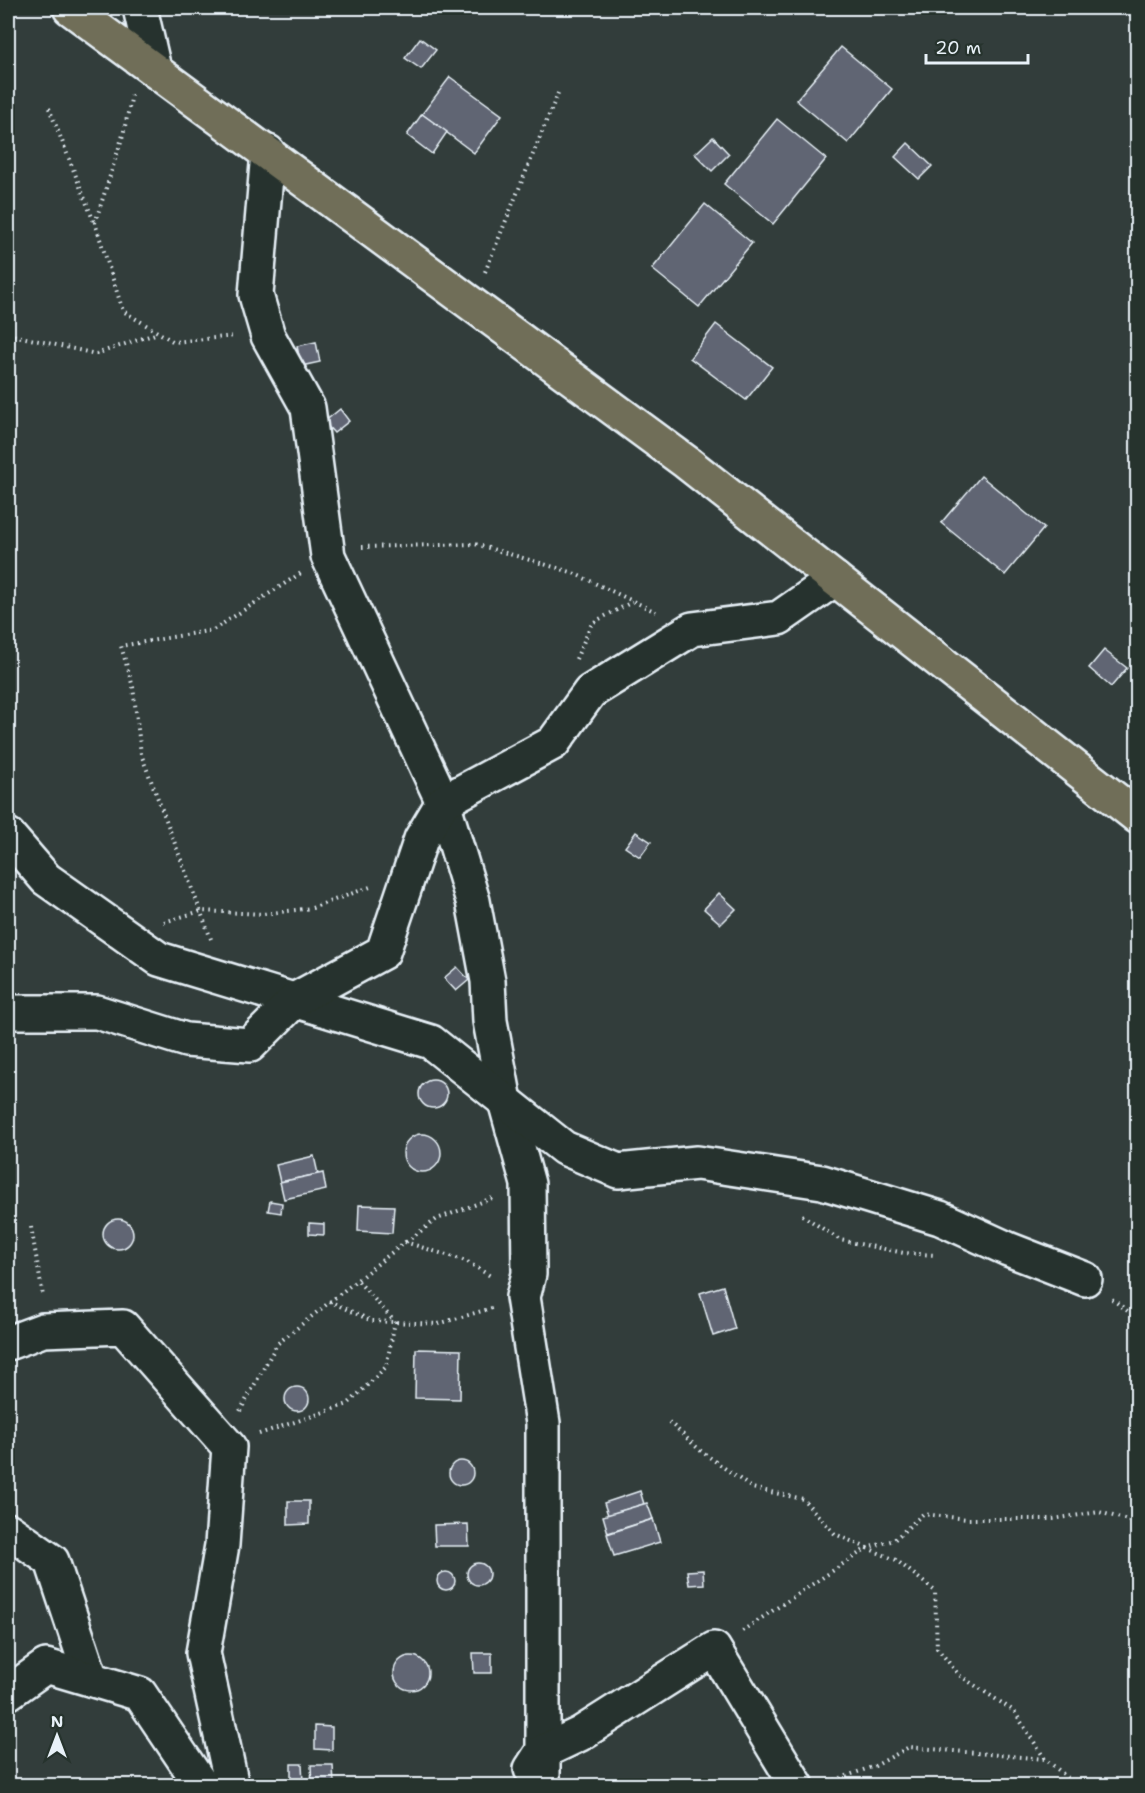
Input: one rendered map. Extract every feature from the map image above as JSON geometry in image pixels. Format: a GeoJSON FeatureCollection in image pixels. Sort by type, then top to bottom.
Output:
{"type":"FeatureCollection","features":[{"type":"Feature","properties":{"kind":"highway"},"geometry":{"type":"LineString","coordinates":[[70,8],[686,462],[1137,817]]}},
{"type":"Feature","properties":{"kind":"street"},"geometry":{"type":"LineString","coordinates":[[140,8],[154,69]]}},
{"type":"Feature","properties":{"kind":"street"},"geometry":{"type":"LineString","coordinates":[[268,152],[256,295],[268,336],[308,408],[328,556],[443,802],[473,901],[488,981],[490,1021],[505,1101],[528,1184],[529,1274],[523,1297],[543,1423],[543,1785]]}},
{"type":"Feature","properties":{"kind":"street"},"geometry":{"type":"LineString","coordinates":[[8,1012],[98,1012],[186,1040],[250,1046],[296,999],[383,952],[421,839],[443,802],[553,743],[590,692],[692,630],[779,618],[835,579]]}},
{"type":"Feature","properties":{"kind":"street"},"geometry":{"type":"LineString","coordinates":[[8,835],[46,879],[159,959],[431,1042],[564,1148],[618,1171],[697,1163],[822,1182],[940,1218],[1008,1249],[1085,1278]]}},
{"type":"Feature","properties":{"kind":"street"},"geometry":{"type":"LineString","coordinates":[[8,1343],[43,1330],[123,1327],[229,1447],[222,1545],[203,1653],[232,1785]]}},
{"type":"Feature","properties":{"kind":"street"},"geometry":{"type":"LineString","coordinates":[[8,1530],[52,1561],[91,1679]]}},
{"type":"Feature","properties":{"kind":"street"},"geometry":{"type":"LineString","coordinates":[[521,1785],[542,1752],[580,1734],[714,1650],[797,1785]]}},
{"type":"Feature","properties":{"kind":"street"},"geometry":{"type":"LineString","coordinates":[[8,1694],[46,1666],[140,1694],[202,1785]]}},
{"type":"Feature","properties":{"kind":"path"},"geometry":{"type":"LineString","coordinates":[[95,223],[123,135],[129,98],[154,69]]}},
{"type":"Feature","properties":{"kind":"path"},"geometry":{"type":"LineString","coordinates":[[472,304],[558,93]]}},
{"type":"Feature","properties":{"kind":"path"},"geometry":{"type":"LineString","coordinates":[[50,108],[95,223],[123,311],[174,342],[224,336],[268,336]]}},
{"type":"Feature","properties":{"kind":"path"},"geometry":{"type":"LineString","coordinates":[[8,334],[96,354],[159,333]]}},
{"type":"Feature","properties":{"kind":"path"},"geometry":{"type":"LineString","coordinates":[[225,978],[141,754],[133,687],[121,646],[213,630],[328,556],[370,545],[475,544],[571,572],[692,630]]}},
{"type":"Feature","properties":{"kind":"path"},"geometry":{"type":"LineString","coordinates":[[573,666],[592,623],[633,601]]}},
{"type":"Feature","properties":{"kind":"path"},"geometry":{"type":"LineString","coordinates":[[123,934],[201,911],[264,914],[312,908],[373,886]]}},
{"type":"Feature","properties":{"kind":"path"},"geometry":{"type":"LineString","coordinates":[[229,1447],[239,1411],[277,1344],[329,1301],[437,1219],[528,1184]]}},
{"type":"Feature","properties":{"kind":"path"},"geometry":{"type":"LineString","coordinates":[[31,1227],[43,1292],[43,1330]]}},
{"type":"Feature","properties":{"kind":"path"},"geometry":{"type":"LineString","coordinates":[[405,1242],[466,1260],[523,1297]]}},
{"type":"Feature","properties":{"kind":"path"},"geometry":{"type":"LineString","coordinates":[[357,1280],[395,1322]]}},
{"type":"Feature","properties":{"kind":"path"},"geometry":{"type":"LineString","coordinates":[[329,1301],[372,1321],[438,1324],[523,1297]]}},
{"type":"Feature","properties":{"kind":"path"},"geometry":{"type":"LineString","coordinates":[[229,1447],[262,1433],[348,1404],[386,1367],[395,1322]]}},
{"type":"Feature","properties":{"kind":"path"},"geometry":{"type":"LineString","coordinates":[[669,1422],[702,1451],[752,1488],[803,1499],[835,1534],[896,1560],[935,1591],[937,1648],[958,1675],[1014,1711],[1045,1759],[1078,1785]]}},
{"type":"Feature","properties":{"kind":"path"},"geometry":{"type":"LineString","coordinates":[[714,1650],[867,1548],[894,1540],[923,1514],[967,1520],[1053,1520],[1099,1512],[1137,1523]]}},
{"type":"Feature","properties":{"kind":"path"},"geometry":{"type":"LineString","coordinates":[[819,1785],[875,1766],[909,1748],[1045,1759]]}},
{"type":"Feature","properties":{"kind":"building"},"geometry":{"type":"Polygon","coordinates":[[[420,38],[436,50],[421,69],[405,58],[420,38]]]}},
{"type":"Feature","properties":{"kind":"building"},"geometry":{"type":"Polygon","coordinates":[[[841,47],[892,89],[848,143],[796,100],[841,47]]]}},
{"type":"Feature","properties":{"kind":"building"},"geometry":{"type":"Polygon","coordinates":[[[450,77],[502,115],[474,153],[422,114],[450,77]]]}},
{"type":"Feature","properties":{"kind":"building"},"geometry":{"type":"Polygon","coordinates":[[[422,114],[447,132],[432,154],[407,135],[422,114]]]}},
{"type":"Feature","properties":{"kind":"building"},"geometry":{"type":"Polygon","coordinates":[[[777,119],[826,159],[773,224],[724,184],[777,119]]]}},
{"type":"Feature","properties":{"kind":"building"},"geometry":{"type":"Polygon","coordinates":[[[713,137],[729,154],[712,171],[695,154],[713,137]]]}},
{"type":"Feature","properties":{"kind":"building"},"geometry":{"type":"Polygon","coordinates":[[[908,143],[932,166],[919,179],[895,157],[908,143]]]}},
{"type":"Feature","properties":{"kind":"building"},"geometry":{"type":"Polygon","coordinates":[[[705,204],[752,243],[699,307],[652,269],[705,204]]]}},
{"type":"Feature","properties":{"kind":"building"},"geometry":{"type":"Polygon","coordinates":[[[8,244],[15,252],[14,259],[8,264],[8,244]]]}},
{"type":"Feature","properties":{"kind":"building"},"geometry":{"type":"Polygon","coordinates":[[[716,324],[772,367],[746,400],[690,358],[716,324]]]}},
{"type":"Feature","properties":{"kind":"building"},"geometry":{"type":"Polygon","coordinates":[[[316,342],[320,362],[301,366],[297,346],[316,342]]]}},
{"type":"Feature","properties":{"kind":"building"},"geometry":{"type":"Polygon","coordinates":[[[340,409],[349,421],[334,433],[324,422],[340,409]]]}},
{"type":"Feature","properties":{"kind":"building"},"geometry":{"type":"Polygon","coordinates":[[[981,476],[1044,528],[1005,575],[941,523],[981,476]]]}},
{"type":"Feature","properties":{"kind":"building"},"geometry":{"type":"Polygon","coordinates":[[[1104,650],[1127,668],[1111,687],[1089,668],[1104,650]]]}},
{"type":"Feature","properties":{"kind":"building"},"geometry":{"type":"Polygon","coordinates":[[[636,832],[651,842],[640,857],[625,847],[636,832]]]}},
{"type":"Feature","properties":{"kind":"building"},"geometry":{"type":"Polygon","coordinates":[[[719,893],[736,909],[721,924],[704,909],[719,893]]]}},
{"type":"Feature","properties":{"kind":"building"},"geometry":{"type":"Polygon","coordinates":[[[457,967],[469,980],[456,991],[444,978],[457,967]]]}},
{"type":"Feature","properties":{"kind":"building"},"geometry":{"type":"Polygon","coordinates":[[[433,1080],[443,1084],[447,1094],[443,1104],[433,1108],[423,1104],[419,1094],[423,1084],[433,1080]]]}},
{"type":"Feature","properties":{"kind":"building"},"geometry":{"type":"Polygon","coordinates":[[[422,1134],[435,1140],[441,1153],[435,1166],[422,1172],[409,1166],[403,1153],[409,1140],[422,1134]]]}},
{"type":"Feature","properties":{"kind":"building"},"geometry":{"type":"Polygon","coordinates":[[[314,1156],[318,1174],[280,1182],[276,1165],[314,1156]]]}},
{"type":"Feature","properties":{"kind":"building"},"geometry":{"type":"Polygon","coordinates":[[[323,1173],[326,1190],[284,1199],[280,1182],[323,1173]]]}},
{"type":"Feature","properties":{"kind":"building"},"geometry":{"type":"Polygon","coordinates":[[[270,1201],[282,1203],[281,1213],[268,1211],[270,1201]]]}},
{"type":"Feature","properties":{"kind":"building"},"geometry":{"type":"Polygon","coordinates":[[[359,1205],[394,1206],[392,1233],[358,1231],[359,1205]]]}},
{"type":"Feature","properties":{"kind":"building"},"geometry":{"type":"Polygon","coordinates":[[[118,1219],[124,1220],[132,1228],[132,1240],[124,1248],[118,1249],[112,1248],[104,1240],[103,1234],[104,1228],[112,1220],[118,1219]]]}},
{"type":"Feature","properties":{"kind":"building"},"geometry":{"type":"Polygon","coordinates":[[[309,1223],[324,1224],[324,1235],[309,1234],[309,1223]]]}},
{"type":"Feature","properties":{"kind":"building"},"geometry":{"type":"Polygon","coordinates":[[[723,1286],[735,1329],[713,1336],[700,1293],[723,1286]]]}},
{"type":"Feature","properties":{"kind":"building"},"geometry":{"type":"Polygon","coordinates":[[[416,1349],[461,1350],[460,1399],[415,1398],[416,1349]]]}},
{"type":"Feature","properties":{"kind":"building"},"geometry":{"type":"Polygon","coordinates":[[[297,1387],[306,1390],[309,1399],[306,1408],[297,1411],[288,1408],[285,1399],[288,1390],[297,1387]]]}},
{"type":"Feature","properties":{"kind":"building"},"geometry":{"type":"Polygon","coordinates":[[[461,1461],[469,1465],[473,1473],[469,1481],[461,1485],[453,1481],[449,1473],[453,1465],[461,1461]]]}},
{"type":"Feature","properties":{"kind":"building"},"geometry":{"type":"Polygon","coordinates":[[[640,1491],[644,1504],[608,1515],[604,1503],[640,1491]]]}},
{"type":"Feature","properties":{"kind":"building"},"geometry":{"type":"Polygon","coordinates":[[[288,1501],[309,1501],[309,1524],[288,1525],[288,1501]]]}},
{"type":"Feature","properties":{"kind":"building"},"geometry":{"type":"Polygon","coordinates":[[[647,1503],[653,1519],[608,1533],[603,1516],[647,1503]]]}},
{"type":"Feature","properties":{"kind":"building"},"geometry":{"type":"Polygon","coordinates":[[[653,1519],[660,1542],[614,1556],[607,1534],[653,1519]]]}},
{"type":"Feature","properties":{"kind":"building"},"geometry":{"type":"Polygon","coordinates":[[[468,1524],[469,1546],[435,1546],[434,1525],[468,1524]]]}},
{"type":"Feature","properties":{"kind":"building"},"geometry":{"type":"Polygon","coordinates":[[[478,1563],[486,1566],[489,1574],[486,1582],[478,1585],[470,1582],[467,1574],[470,1566],[478,1563]]]}},
{"type":"Feature","properties":{"kind":"building"},"geometry":{"type":"Polygon","coordinates":[[[703,1570],[704,1584],[689,1585],[687,1571],[703,1570]]]}},
{"type":"Feature","properties":{"kind":"building"},"geometry":{"type":"Polygon","coordinates":[[[442,1572],[450,1572],[455,1577],[453,1588],[442,1590],[437,1585],[437,1577],[442,1572]]]}},
{"type":"Feature","properties":{"kind":"building"},"geometry":{"type":"Polygon","coordinates":[[[473,1653],[492,1653],[492,1673],[474,1673],[473,1653]]]}},
{"type":"Feature","properties":{"kind":"building"},"geometry":{"type":"Polygon","coordinates":[[[411,1656],[423,1661],[428,1673],[423,1685],[411,1690],[399,1685],[394,1673],[399,1661],[411,1656]]]}},
{"type":"Feature","properties":{"kind":"building"},"geometry":{"type":"Polygon","coordinates":[[[315,1726],[332,1727],[332,1750],[315,1749],[315,1726]]]}},
{"type":"Feature","properties":{"kind":"building"},"geometry":{"type":"Polygon","coordinates":[[[291,1764],[302,1764],[303,1782],[291,1782],[291,1764]]]}},
{"type":"Feature","properties":{"kind":"building"},"geometry":{"type":"Polygon","coordinates":[[[311,1765],[333,1765],[334,1786],[312,1786],[311,1765]]]}}]}
